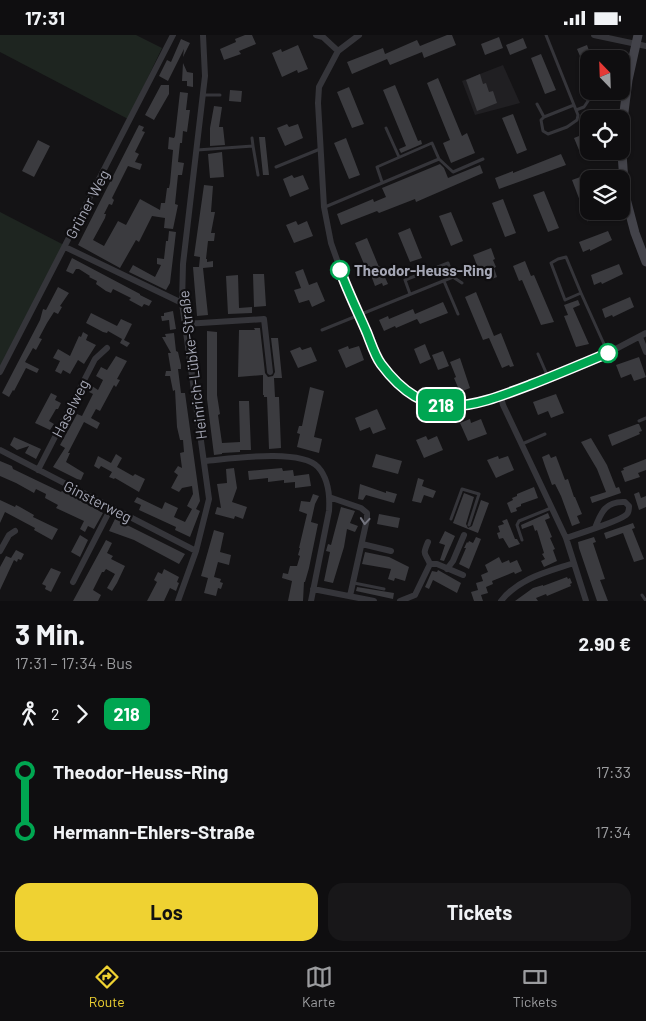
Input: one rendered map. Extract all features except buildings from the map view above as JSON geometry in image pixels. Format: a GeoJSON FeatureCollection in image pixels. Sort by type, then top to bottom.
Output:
{"type":"FeatureCollection","features":[{"type":"Feature","properties":{"kind":"main road"},"geometry":{"type":"LineString","coordinates":[[624,110],[628,80],[637,39]]}},
{"type":"Feature","properties":{"kind":"main road"},"geometry":{"type":"LineString","coordinates":[[622,160],[625,195],[635,233],[646,262]]}},
{"type":"Feature","properties":{"kind":"street","name":"Grüner Weg"},"geometry":{"type":"LineString","coordinates":[[0,372],[173,35]]}},
{"type":"Feature","properties":{"kind":"street","name":"Heinrich-Lübke-Straße"},"geometry":{"type":"LineString","coordinates":[[178,601],[196,551],[209,499],[182,303],[183,264],[204,95],[203,35]]}},
{"type":"Feature","properties":{"kind":"street"},"geometry":{"type":"LineString","coordinates":[[316,35],[323,37],[338,51]]}},
{"type":"Feature","properties":{"kind":"street"},"geometry":{"type":"LineString","coordinates":[[359,35],[338,51],[319,87],[318,103],[324,207],[331,243],[341,273],[380,363],[397,383],[420,399],[436,405],[450,407],[478,404],[500,397],[608,353],[643,335],[646,352]]}},
{"type":"Feature","properties":{"kind":"street"},"geometry":{"type":"LineString","coordinates":[[594,35],[637,39],[646,46]]}},
{"type":"Feature","properties":{"kind":"street"},"geometry":{"type":"LineString","coordinates":[[65,247],[182,303]]}},
{"type":"Feature","properties":{"kind":"street"},"geometry":{"type":"LineString","coordinates":[[185,324],[264,319],[270,372]]}},
{"type":"Feature","properties":{"kind":"street","name":"Haselweg"},"geometry":{"type":"LineString","coordinates":[[38,470],[95,359],[107,348]]}},
{"type":"Feature","properties":{"kind":"street"},"geometry":{"type":"LineString","coordinates":[[500,397],[502,405],[566,539],[586,601]]}},
{"type":"Feature","properties":{"kind":"street","name":"Ginsterweg"},"geometry":{"type":"LineString","coordinates":[[0,450],[196,551]]}},
{"type":"Feature","properties":{"kind":"street"},"geometry":{"type":"LineString","coordinates":[[204,461],[285,455],[308,460],[317,466],[327,485],[330,497],[329,511],[311,601]]}},
{"type":"Feature","properties":{"kind":"street"},"geometry":{"type":"LineString","coordinates":[[330,497],[361,508],[367,513],[350,596]]}},
{"type":"Feature","properties":{"kind":"street"},"geometry":{"type":"LineString","coordinates":[[566,539],[625,517],[629,507],[622,501],[605,507],[600,513],[595,528]]}},
{"type":"Feature","properties":{"kind":"street"},"geometry":{"type":"LineString","coordinates":[[73,582],[111,508]]}},
{"type":"Feature","properties":{"kind":"street"},"geometry":{"type":"LineString","coordinates":[[0,551],[9,535],[15,531]]}},
{"type":"Feature","properties":{"kind":"street"},"geometry":{"type":"LineString","coordinates":[[447,569],[453,561],[464,535]]}},
{"type":"Feature","properties":{"kind":"street"},"geometry":{"type":"LineString","coordinates":[[428,542],[424,557],[430,564],[437,564],[463,575]]}},
{"type":"Feature","properties":{"kind":"street"},"geometry":{"type":"LineString","coordinates":[[362,544],[391,551]]}},
{"type":"Feature","properties":{"kind":"street"},"geometry":{"type":"LineString","coordinates":[[501,601],[518,583],[540,573],[574,563]]}},
{"type":"Feature","properties":{"kind":"street"},"geometry":{"type":"LineString","coordinates":[[400,601],[415,595],[430,564]]}},
{"type":"Feature","properties":{"kind":"street"},"geometry":{"type":"LineString","coordinates":[[313,589],[374,601]]}},
{"type":"Feature","properties":{"kind":"lane"},"geometry":{"type":"LineString","coordinates":[[546,35],[574,105],[578,115],[577,120],[567,127],[548,134],[543,131],[541,120],[544,117],[574,105]]}},
{"type":"Feature","properties":{"kind":"lane"},"geometry":{"type":"LineString","coordinates":[[204,95],[220,95]]}},
{"type":"Feature","properties":{"kind":"lane"},"geometry":{"type":"LineString","coordinates":[[576,110],[584,107],[588,100]]}},
{"type":"Feature","properties":{"kind":"lane"},"geometry":{"type":"LineString","coordinates":[[537,104],[544,117]]}},
{"type":"Feature","properties":{"kind":"lane"},"geometry":{"type":"LineString","coordinates":[[386,128],[399,157]]}},
{"type":"Feature","properties":{"kind":"lane"},"geometry":{"type":"LineString","coordinates":[[252,138],[258,175]]}},
{"type":"Feature","properties":{"kind":"lane"},"geometry":{"type":"LineString","coordinates":[[382,182],[376,167],[432,143],[439,159],[453,172],[483,159]]}},
{"type":"Feature","properties":{"kind":"lane"},"geometry":{"type":"LineString","coordinates":[[197,150],[253,146]]}},
{"type":"Feature","properties":{"kind":"lane"},"geometry":{"type":"LineString","coordinates":[[276,167],[320,149]]}},
{"type":"Feature","properties":{"kind":"lane"},"geometry":{"type":"LineString","coordinates":[[324,207],[439,159]]}},
{"type":"Feature","properties":{"kind":"lane"},"geometry":{"type":"LineString","coordinates":[[581,293],[565,300],[551,263],[566,257],[608,353]]}},
{"type":"Feature","properties":{"kind":"lane"},"geometry":{"type":"LineString","coordinates":[[410,294],[405,280],[448,263],[453,277],[462,283]]}},
{"type":"Feature","properties":{"kind":"lane"},"geometry":{"type":"LineString","coordinates":[[322,330],[453,277]]}},
{"type":"Feature","properties":{"kind":"lane"},"geometry":{"type":"LineString","coordinates":[[444,281],[458,314]]}},
{"type":"Feature","properties":{"kind":"lane"},"geometry":{"type":"LineString","coordinates":[[538,354],[548,378]]}},
{"type":"Feature","properties":{"kind":"lane"},"geometry":{"type":"LineString","coordinates":[[639,421],[646,418]]}},
{"type":"Feature","properties":{"kind":"lane"},"geometry":{"type":"LineString","coordinates":[[522,445],[545,435]]}},
{"type":"Feature","properties":{"kind":"lane"},"geometry":{"type":"LineString","coordinates":[[451,519],[462,489],[479,494],[469,525]]}},
{"type":"Feature","properties":{"kind":"lane"},"geometry":{"type":"LineString","coordinates":[[522,540],[517,525],[519,521],[552,508]]}},
{"type":"Feature","properties":{"kind":"lane"},"geometry":{"type":"LineString","coordinates":[[353,583],[384,589]]}},
{"type":"Feature","properties":{"kind":"lane"},"geometry":{"type":"LineString","coordinates":[[642,595],[646,601]]}},
{"type":"Feature","properties":{"kind":"shaded area"},"geometry":{"type":"Polygon","coordinates":[[[0,35],[136,35],[162,48],[128,119],[0,52],[0,35]]]}},
{"type":"Feature","properties":{"kind":"shaded area"},"geometry":{"type":"Polygon","coordinates":[[[503,65],[520,103],[475,115],[462,81],[503,65]]]}},
{"type":"Feature","properties":{"kind":"shaded area"},"geometry":{"type":"Polygon","coordinates":[[[0,212],[64,245],[0,367],[0,212]]]}},
{"type":"Feature","properties":{"kind":"bus line","name":"218"},"geometry":{"type":"LineString","coordinates":[[340,270],[380,363],[397,383],[408,392],[436,405],[450,407],[478,404],[500,397],[608,353]]}},
{"type":"Feature","properties":{"kind":"place","name":"Theodor-Heuss-Ring"},"geometry":{"type":"Point","coordinates":[340,270]}}]}
